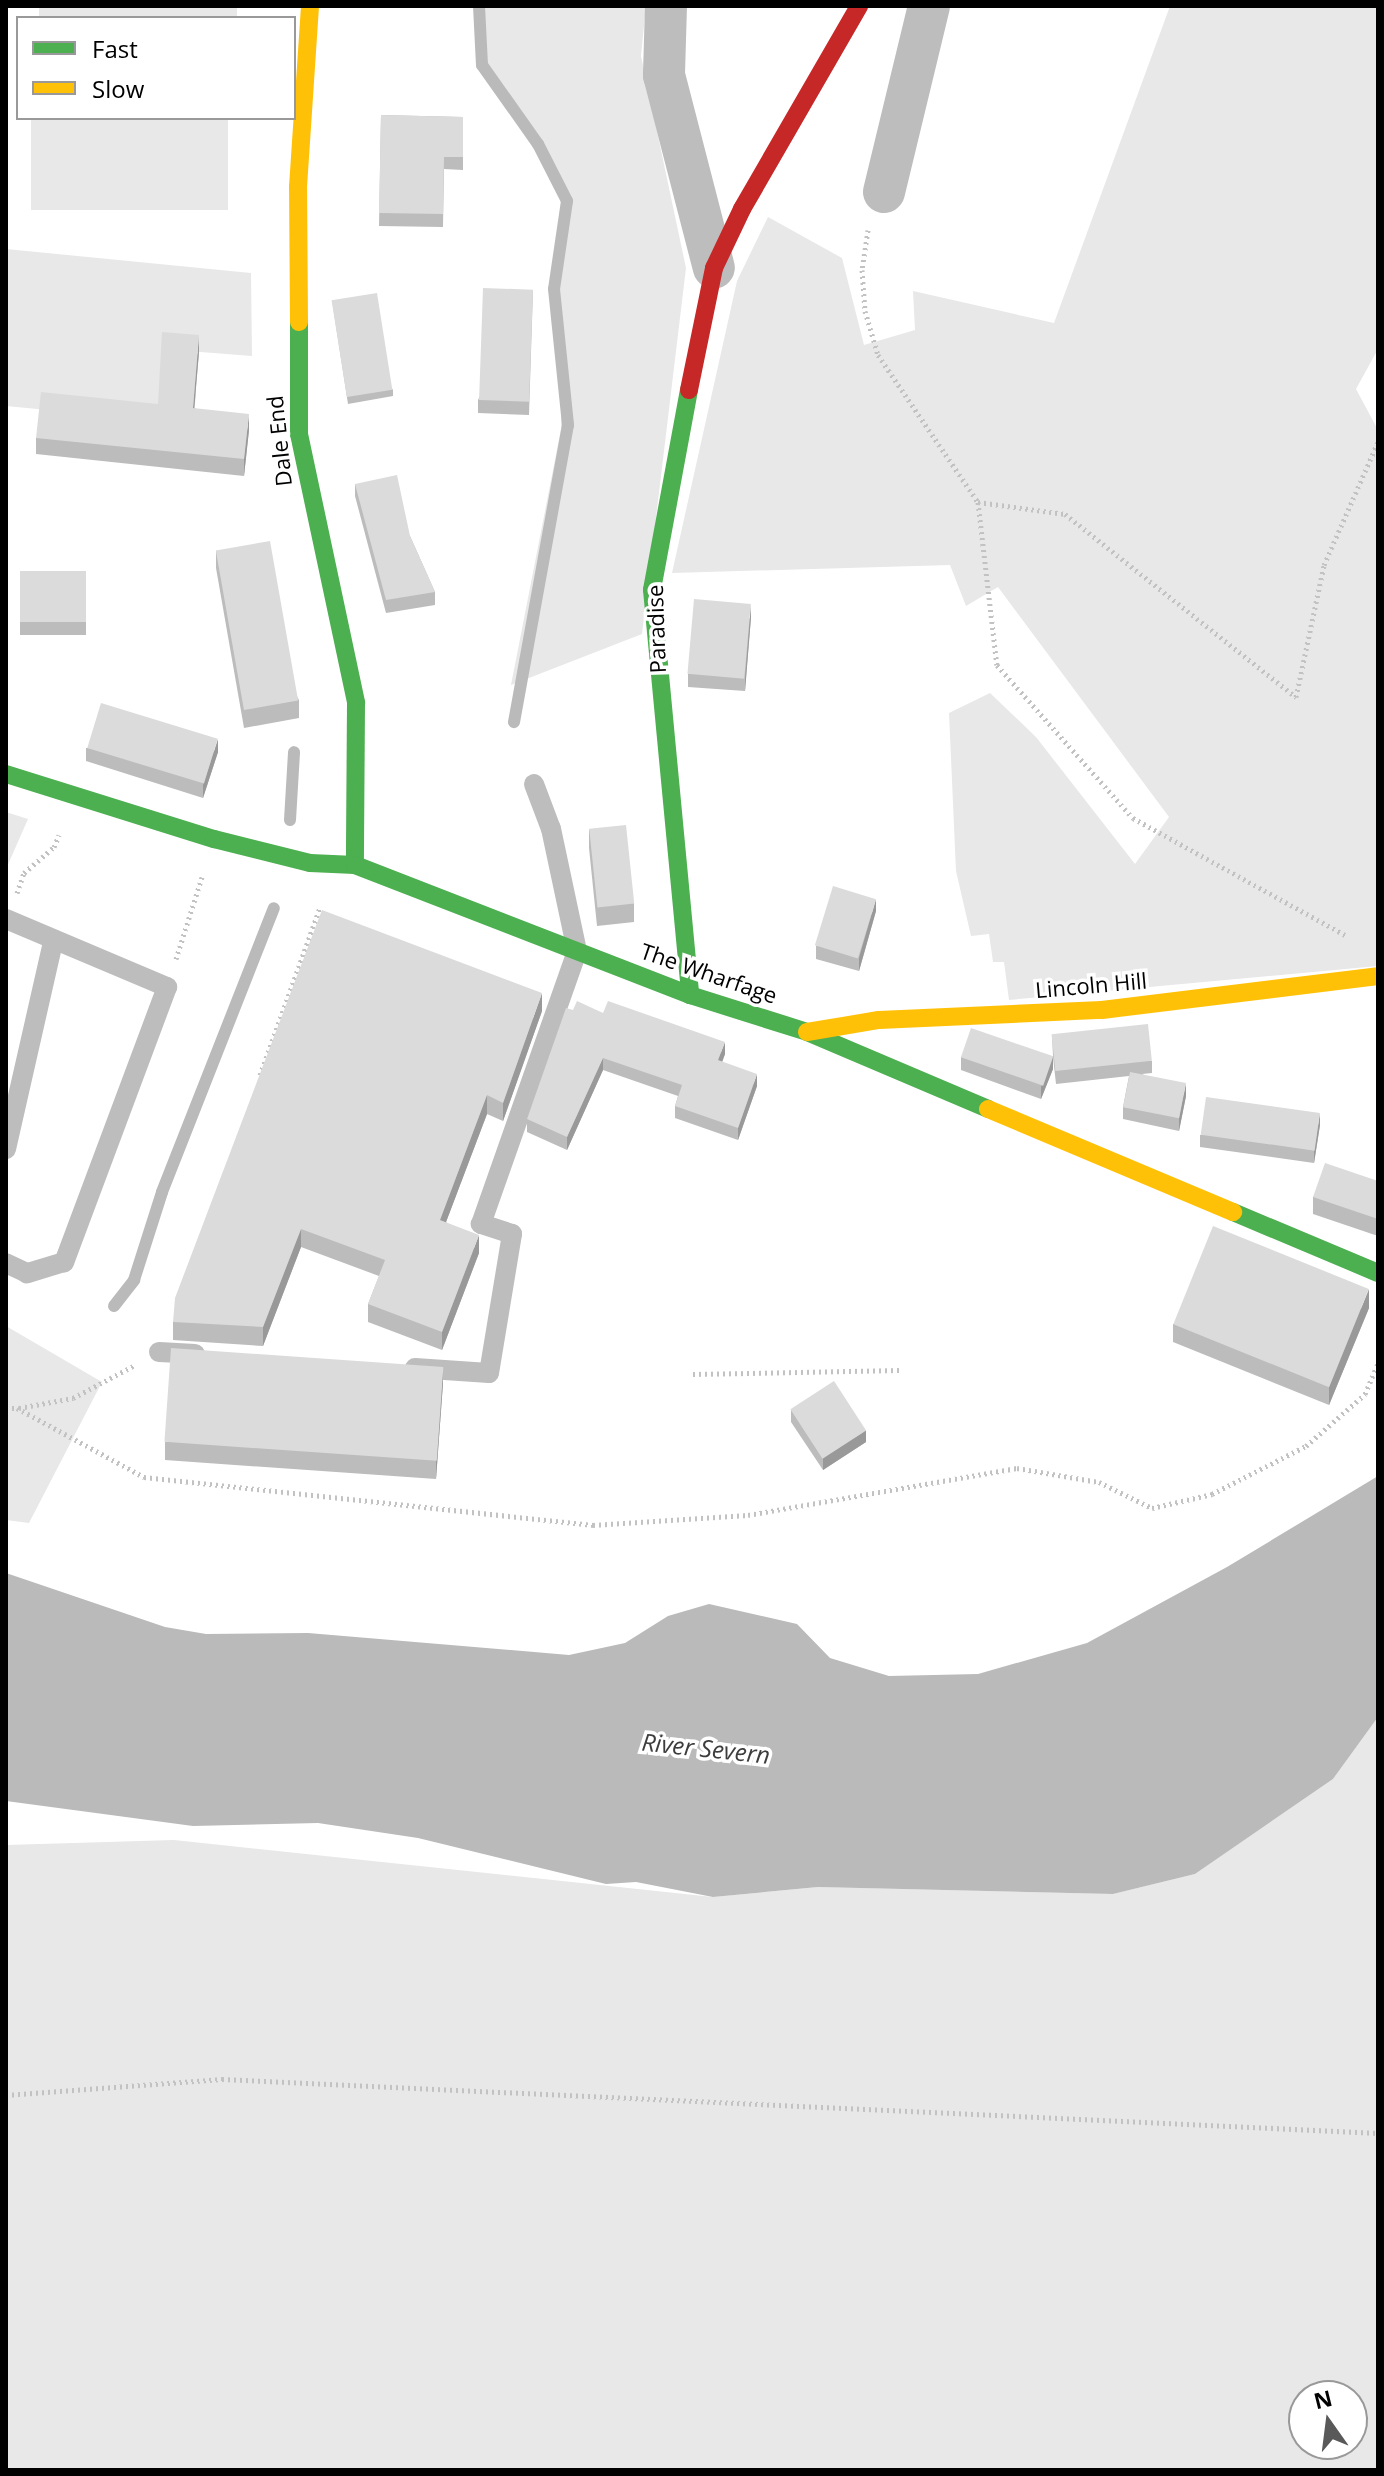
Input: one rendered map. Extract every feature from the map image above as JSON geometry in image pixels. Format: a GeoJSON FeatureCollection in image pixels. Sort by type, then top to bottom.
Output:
{"type":"FeatureCollection","features":[{"type":"Feature","properties":{"kind":"street","name":"Dale End"},"geometry":{"type":"LineString","coordinates":[[310,6],[298,187],[299,434],[356,703],[355,865]]}},
{"type":"Feature","properties":{"kind":"street","name":"Paradise"},"geometry":{"type":"LineString","coordinates":[[666,6],[664,75],[714,268]]}},
{"type":"Feature","properties":{"kind":"street","name":"Paradise"},"geometry":{"type":"LineString","coordinates":[[690,995],[652,590],[714,268],[742,209],[859,6]]}},
{"type":"Feature","properties":{"kind":"street"},"geometry":{"type":"LineString","coordinates":[[884,192],[929,6]]}},
{"type":"Feature","properties":{"kind":"street","name":"The Wharfage"},"geometry":{"type":"LineString","coordinates":[[6,774],[214,839],[335,865],[355,865],[690,995],[807,1032],[1378,1273]]}},
{"type":"Feature","properties":{"kind":"street","name":"Lincoln Hill"},"geometry":{"type":"LineString","coordinates":[[807,1032],[879,1020],[1102,1010],[1378,976]]}},
{"type":"Feature","properties":{"kind":"lane"},"geometry":{"type":"LineString","coordinates":[[395,1367],[489,1373],[512,1234],[481,1224],[577,951],[551,829],[534,784]]}},
{"type":"Feature","properties":{"kind":"lane"},"geometry":{"type":"LineString","coordinates":[[6,1263],[27,1273],[64,1262],[167,987],[53,942],[7,920]]}},
{"type":"Feature","properties":{"kind":"lane"},"geometry":{"type":"LineString","coordinates":[[6,1149],[53,942]]}},
{"type":"Feature","properties":{"kind":"lane"},"geometry":{"type":"LineString","coordinates":[[159,1352],[222,1356]]}},
{"type":"Feature","properties":{"kind":"path"},"geometry":{"type":"LineString","coordinates":[[884,192],[871,215],[862,270],[865,311],[878,355],[978,502],[997,665],[1133,818],[1352,939]]}},
{"type":"Feature","properties":{"kind":"path"},"geometry":{"type":"LineString","coordinates":[[978,502],[1065,514],[1296,697],[1324,565],[1378,442]]}},
{"type":"Feature","properties":{"kind":"path"},"geometry":{"type":"LineString","coordinates":[[7,920],[24,873],[54,847],[75,797]]}},
{"type":"Feature","properties":{"kind":"path"},"geometry":{"type":"LineString","coordinates":[[167,987],[214,839]]}},
{"type":"Feature","properties":{"kind":"path"},"geometry":{"type":"LineString","coordinates":[[256,1084],[335,865]]}},
{"type":"Feature","properties":{"kind":"path"},"geometry":{"type":"LineString","coordinates":[[6,1408],[73,1398],[159,1352]]}},
{"type":"Feature","properties":{"kind":"path"},"geometry":{"type":"LineString","coordinates":[[17,1408],[144,1477],[593,1525],[748,1515],[1017,1468],[1099,1482],[1152,1508],[1212,1494],[1306,1446],[1365,1394],[1378,1363]]}},
{"type":"Feature","properties":{"kind":"path"},"geometry":{"type":"LineString","coordinates":[[693,1374],[900,1370]]}},
{"type":"Feature","properties":{"kind":"path"},"geometry":{"type":"LineString","coordinates":[[6,2095],[222,2079],[1378,2133]]}},
{"type":"Feature","properties":{"kind":"shaded area"},"geometry":{"type":"Polygon","coordinates":[[[39,6],[237,6],[237,16],[39,16],[39,6]]]}},
{"type":"Feature","properties":{"kind":"shaded area"},"geometry":{"type":"Polygon","coordinates":[[[479,6],[646,6],[641,56],[686,268],[642,634],[511,685],[561,429],[561,324],[554,289],[567,201],[538,144],[482,65],[479,6]]]}},
{"type":"Feature","properties":{"kind":"shaded area"},"geometry":{"type":"Polygon","coordinates":[[[1170,6],[1378,6],[1378,349],[1356,389],[1378,430],[1378,966],[1009,1000],[1004,962],[993,962],[989,934],[971,936],[956,871],[949,713],[990,693],[1036,737],[1135,864],[1169,817],[998,587],[966,606],[950,565],[672,573],[737,281],[768,217],[842,258],[864,345],[915,330],[913,291],[1054,323],[1170,6]]]}},
{"type":"Feature","properties":{"kind":"shaded area"},"geometry":{"type":"Polygon","coordinates":[[[31,120],[228,120],[228,210],[31,210],[31,120]]]}},
{"type":"Feature","properties":{"kind":"shaded area"},"geometry":{"type":"Polygon","coordinates":[[[6,249],[251,273],[252,356],[162,349],[196,395],[193,424],[6,406],[6,249]]]}},
{"type":"Feature","properties":{"kind":"shaded area"},"geometry":{"type":"Polygon","coordinates":[[[6,812],[28,819],[6,869],[6,812]]]}},
{"type":"Feature","properties":{"kind":"shaded area"},"geometry":{"type":"Polygon","coordinates":[[[6,1326],[102,1382],[29,1523],[6,1520],[6,1326]]]}},
{"type":"Feature","properties":{"kind":"shaded area"},"geometry":{"type":"Polygon","coordinates":[[[1378,1717],[1378,2470],[6,2470],[6,1845],[174,1840],[713,1897],[818,1887],[1113,1894],[1195,1874],[1333,1779],[1378,1717]]]}},
{"type":"Feature","properties":{"kind":"water","name":"River Severn"},"geometry":{"type":"Polygon","coordinates":[[[1378,1476],[1378,1717],[1333,1779],[1195,1874],[1113,1894],[818,1887],[713,1897],[636,1882],[606,1884],[418,1838],[318,1823],[193,1826],[6,1801],[6,1573],[165,1627],[206,1634],[308,1633],[569,1655],[625,1643],[668,1616],[709,1604],[797,1624],[830,1658],[889,1676],[978,1674],[1087,1643],[1227,1567],[1378,1476]]]}},
{"type":"Feature","properties":{"kind":"building"},"geometry":{"type":"Polygon","coordinates":[[[381,115],[463,117],[463,157],[444,157],[443,214],[379,213],[381,115]]]}},
{"type":"Feature","properties":{"kind":"building"},"geometry":{"type":"Polygon","coordinates":[[[483,288],[533,290],[529,402],[479,400],[483,288]]]}},
{"type":"Feature","properties":{"kind":"building"},"geometry":{"type":"Polygon","coordinates":[[[377,293],[392,390],[347,397],[332,300],[377,293]]]}},
{"type":"Feature","properties":{"kind":"building"},"geometry":{"type":"Polygon","coordinates":[[[162,332],[199,335],[193,408],[249,414],[244,459],[36,438],[41,392],[158,404],[162,332]]]}},
{"type":"Feature","properties":{"kind":"building"},"geometry":{"type":"Polygon","coordinates":[[[397,475],[410,536],[435,592],[386,600],[355,484],[397,475]]]}},
{"type":"Feature","properties":{"kind":"building"},"geometry":{"type":"Polygon","coordinates":[[[270,541],[298,701],[244,710],[216,551],[270,541]]]}},
{"type":"Feature","properties":{"kind":"building"},"geometry":{"type":"Polygon","coordinates":[[[20,571],[86,571],[86,622],[20,622],[20,571]]]}},
{"type":"Feature","properties":{"kind":"building"},"geometry":{"type":"Polygon","coordinates":[[[694,599],[751,604],[744,679],[687,674],[694,599]]]}},
{"type":"Feature","properties":{"kind":"building"},"geometry":{"type":"Polygon","coordinates":[[[101,703],[218,739],[204,784],[87,748],[101,703]]]}},
{"type":"Feature","properties":{"kind":"building"},"geometry":{"type":"Polygon","coordinates":[[[626,825],[634,904],[597,907],[589,829],[626,825]]]}},
{"type":"Feature","properties":{"kind":"building"},"geometry":{"type":"Polygon","coordinates":[[[833,886],[876,899],[858,958],[815,945],[833,886]]]}},
{"type":"Feature","properties":{"kind":"building"},"geometry":{"type":"Polygon","coordinates":[[[322,910],[542,993],[503,1103],[487,1095],[440,1220],[479,1235],[442,1332],[368,1304],[385,1260],[301,1229],[263,1327],[173,1322],[175,1298],[322,910]]]}},
{"type":"Feature","properties":{"kind":"building"},"geometry":{"type":"Polygon","coordinates":[[[577,1001],[603,1013],[608,1001],[725,1042],[718,1060],[757,1074],[738,1128],[675,1106],[682,1085],[603,1058],[567,1137],[527,1119],[566,1008],[573,1010],[577,1001]]]}},
{"type":"Feature","properties":{"kind":"building"},"geometry":{"type":"Polygon","coordinates":[[[1148,1024],[1152,1061],[1055,1071],[1052,1034],[1148,1024]]]}},
{"type":"Feature","properties":{"kind":"building"},"geometry":{"type":"Polygon","coordinates":[[[971,1028],[1053,1056],[1043,1086],[961,1057],[971,1028]]]}},
{"type":"Feature","properties":{"kind":"building"},"geometry":{"type":"Polygon","coordinates":[[[1130,1072],[1186,1083],[1179,1118],[1123,1107],[1130,1072]]]}},
{"type":"Feature","properties":{"kind":"building"},"geometry":{"type":"Polygon","coordinates":[[[1206,1097],[1320,1113],[1315,1151],[1201,1135],[1206,1097]]]}},
{"type":"Feature","properties":{"kind":"building"},"geometry":{"type":"Polygon","coordinates":[[[1325,1163],[1378,1181],[1378,1219],[1313,1197],[1325,1163]]]}},
{"type":"Feature","properties":{"kind":"building"},"geometry":{"type":"Polygon","coordinates":[[[1213,1226],[1369,1289],[1329,1387],[1173,1324],[1213,1226]]]}},
{"type":"Feature","properties":{"kind":"building"},"geometry":{"type":"Polygon","coordinates":[[[171,1348],[443,1367],[437,1461],[164,1442],[171,1348]]]}},
{"type":"Feature","properties":{"kind":"building"},"geometry":{"type":"Polygon","coordinates":[[[834,1381],[866,1430],[823,1459],[790,1409],[834,1381]]]}},
{"type":"Feature","properties":{"kind":"waterway"},"geometry":{"type":"LineString","coordinates":[[479,6],[482,65],[538,144],[567,201],[554,289],[568,425],[514,722]]}},
{"type":"Feature","properties":{"kind":"waterway"},"geometry":{"type":"LineString","coordinates":[[290,820],[294,752]]}},
{"type":"Feature","properties":{"kind":"waterway"},"geometry":{"type":"LineString","coordinates":[[114,1306],[134,1280],[162,1192],[274,908]]}},
{"type":"Feature","properties":{"kind":"traffic: fast"},"geometry":{"type":"LineString","coordinates":[[299,322],[299,434],[356,703],[355,865]]}},
{"type":"Feature","properties":{"kind":"traffic: fast"},"geometry":{"type":"LineString","coordinates":[[689,390],[652,590],[690,995]]}},
{"type":"Feature","properties":{"kind":"traffic: fast"},"geometry":{"type":"LineString","coordinates":[[6,774],[214,839],[310,863],[355,865],[690,995],[807,1032],[988,1109]]}},
{"type":"Feature","properties":{"kind":"traffic: fast"},"geometry":{"type":"LineString","coordinates":[[1233,1212],[1378,1273]]}},
{"type":"Feature","properties":{"kind":"traffic: slow"},"geometry":{"type":"LineString","coordinates":[[299,322],[298,187],[310,6]]}},
{"type":"Feature","properties":{"kind":"traffic: slow"},"geometry":{"type":"LineString","coordinates":[[807,1032],[879,1020],[1102,1010],[1378,976]]}},
{"type":"Feature","properties":{"kind":"traffic: slow"},"geometry":{"type":"LineString","coordinates":[[988,1109],[1233,1212]]}},
{"type":"Feature","properties":{"kind":"traffic: jam"},"geometry":{"type":"LineString","coordinates":[[689,390],[714,268],[742,209],[859,6]]}}]}
